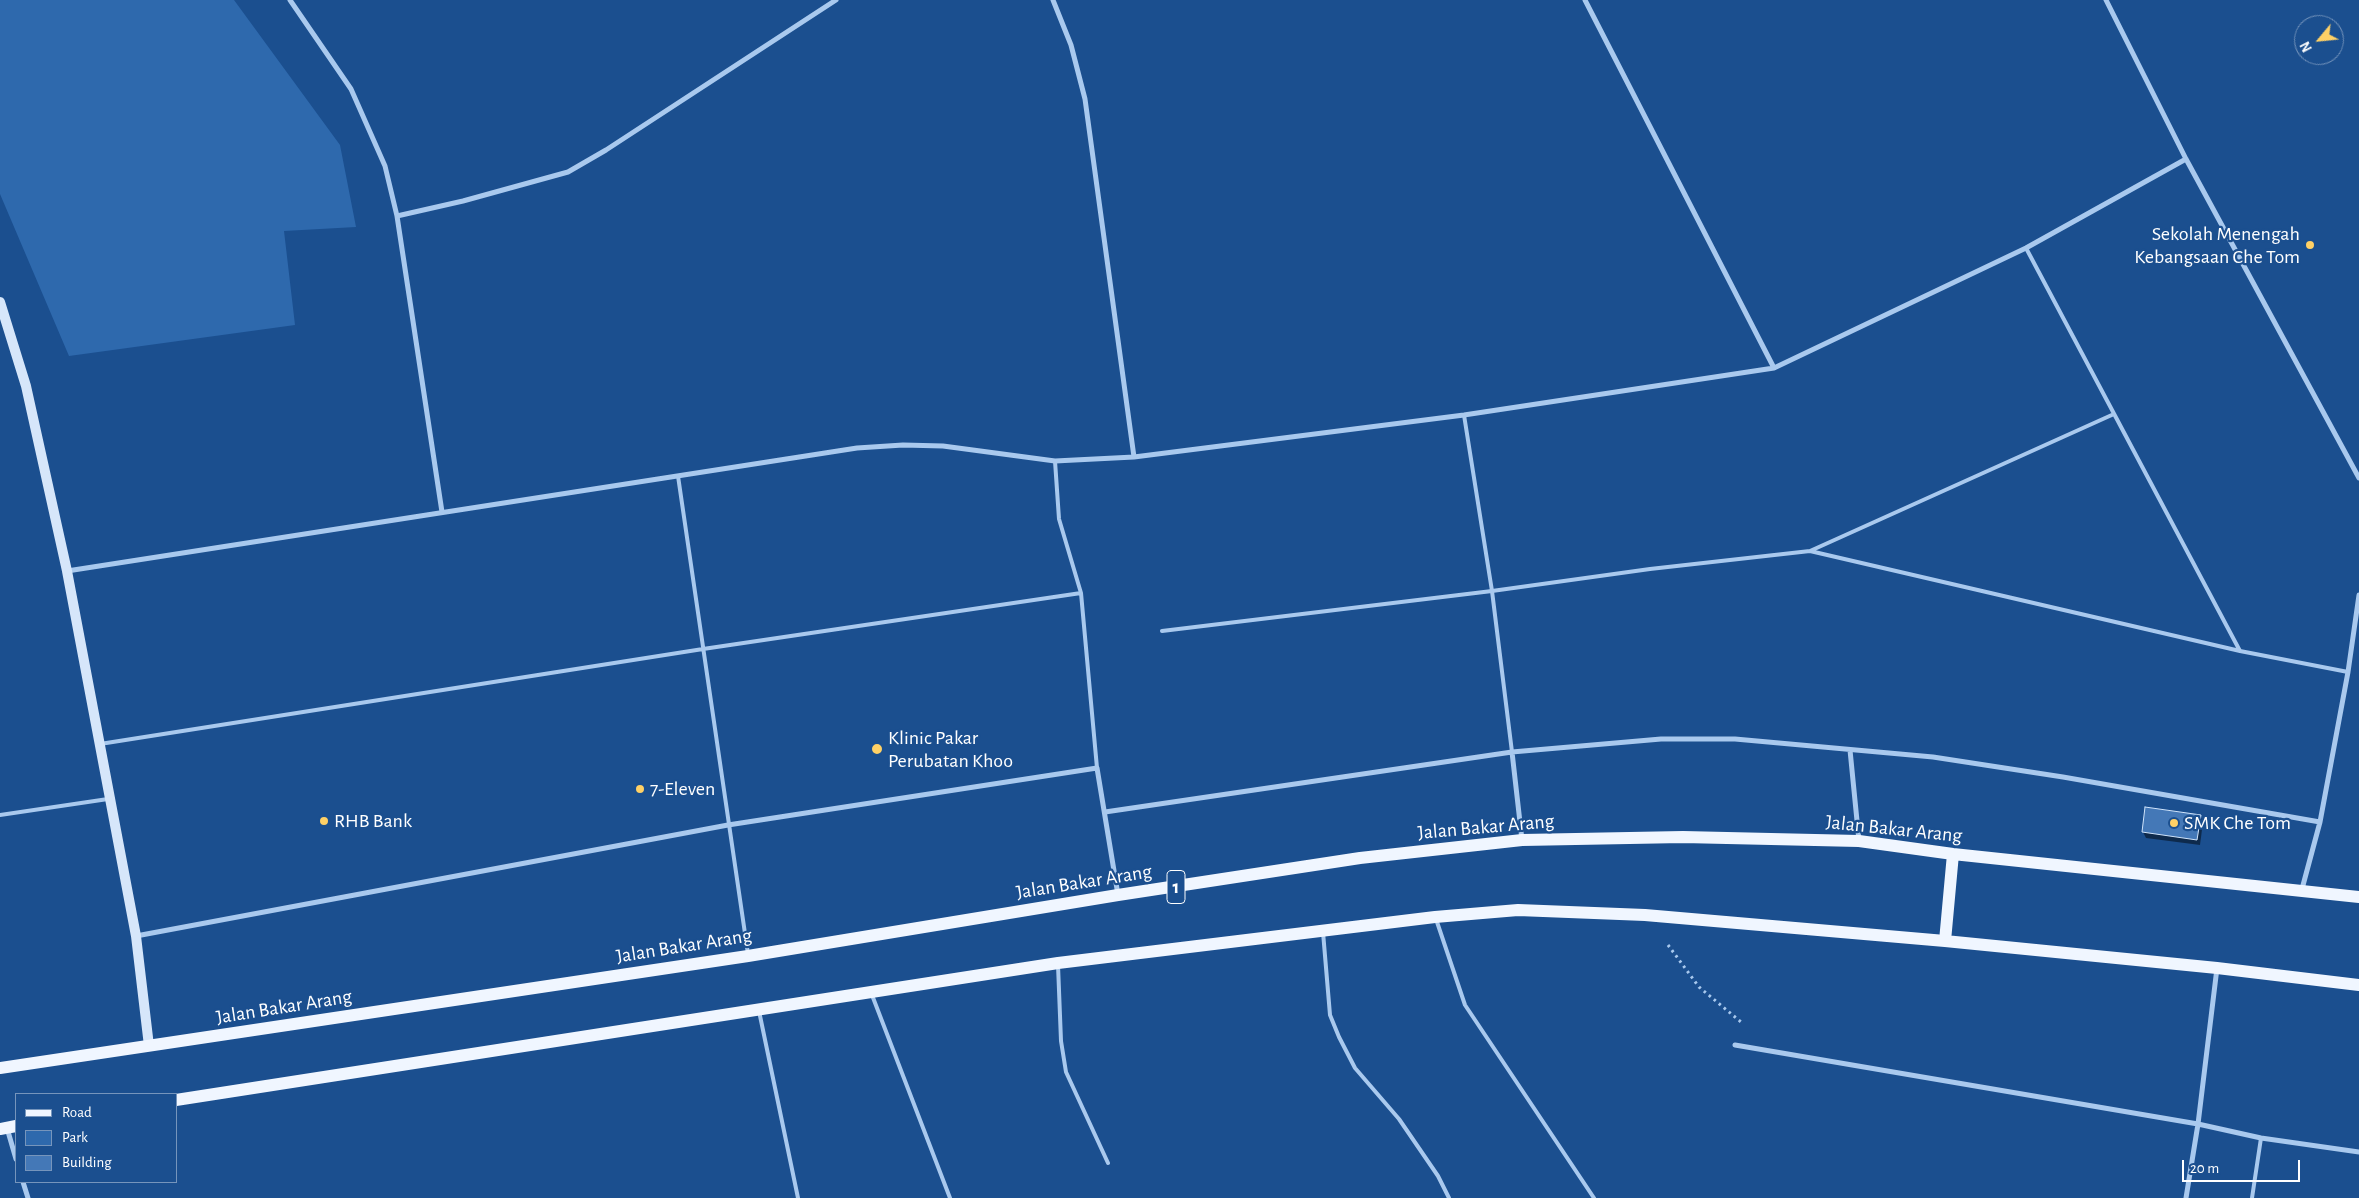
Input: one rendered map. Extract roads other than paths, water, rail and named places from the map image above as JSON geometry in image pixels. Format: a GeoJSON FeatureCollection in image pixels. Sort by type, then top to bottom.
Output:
{"type":"FeatureCollection","features":[{"type":"Feature","properties":{"kind":"main road","name":"Jalan Bakar Arang"},"geometry":{"type":"LineString","coordinates":[[0,1068],[748,956],[1118,895],[1360,858],[1522,840],[1683,837],[1859,841],[1953,854],[2359,897]]}},
{"type":"Feature","properties":{"kind":"main road"},"geometry":{"type":"LineString","coordinates":[[1945,941],[1953,854]]}},
{"type":"Feature","properties":{"kind":"main road"},"geometry":{"type":"LineString","coordinates":[[178,1100],[1058,963],[1435,916],[1518,910],[1646,915],[1945,941],[2217,968],[2359,985]]}},
{"type":"Feature","properties":{"kind":"street"},"geometry":{"type":"LineString","coordinates":[[290,0],[351,89],[385,166],[397,216],[442,512]]}},
{"type":"Feature","properties":{"kind":"street"},"geometry":{"type":"LineString","coordinates":[[397,216],[463,202],[568,172],[606,150],[836,0]]}},
{"type":"Feature","properties":{"kind":"street"},"geometry":{"type":"LineString","coordinates":[[1053,0],[1070,44],[1085,99],[1134,458]]}},
{"type":"Feature","properties":{"kind":"street"},"geometry":{"type":"LineString","coordinates":[[1585,0],[1774,368]]}},
{"type":"Feature","properties":{"kind":"street"},"geometry":{"type":"LineString","coordinates":[[2106,0],[2186,159],[2359,478]]}},
{"type":"Feature","properties":{"kind":"street"},"geometry":{"type":"LineString","coordinates":[[67,571],[857,448],[903,445],[943,446],[1055,461],[1134,458],[1464,415],[1774,368],[2026,248],[2186,159]]}},
{"type":"Feature","properties":{"kind":"street"},"geometry":{"type":"LineString","coordinates":[[0,302],[26,386],[67,571],[136,936],[149,1046]]}},
{"type":"Feature","properties":{"kind":"street"},"geometry":{"type":"LineString","coordinates":[[2301,892],[2320,822],[2348,672],[2359,595]]}},
{"type":"Feature","properties":{"kind":"street"},"geometry":{"type":"LineString","coordinates":[[1105,812],[1512,752],[1661,739],[1735,739],[1933,757],[2063,777],[2320,822]]}},
{"type":"Feature","properties":{"kind":"street"},"geometry":{"type":"LineString","coordinates":[[1850,750],[1859,841]]}},
{"type":"Feature","properties":{"kind":"street"},"geometry":{"type":"LineString","coordinates":[[1512,752],[1522,840]]}},
{"type":"Feature","properties":{"kind":"street"},"geometry":{"type":"LineString","coordinates":[[136,936],[728,825],[1097,768],[1118,895]]}},
{"type":"Feature","properties":{"kind":"street"},"geometry":{"type":"LineString","coordinates":[[2186,1198],[2198,1124],[2217,968]]}},
{"type":"Feature","properties":{"kind":"street"},"geometry":{"type":"LineString","coordinates":[[1735,1045],[2198,1124],[2260,1138],[2359,1152]]}},
{"type":"Feature","properties":{"kind":"street"},"geometry":{"type":"LineString","coordinates":[[8,1128],[15,1155]]}},
{"type":"Feature","properties":{"kind":"street"},"geometry":{"type":"LineString","coordinates":[[23,1183],[28,1198]]}},
{"type":"Feature","properties":{"kind":"lane"},"geometry":{"type":"LineString","coordinates":[[2026,248],[2240,651]]}},
{"type":"Feature","properties":{"kind":"lane"},"geometry":{"type":"LineString","coordinates":[[1162,631],[1492,591],[1650,569],[1810,551],[2114,414]]}},
{"type":"Feature","properties":{"kind":"lane"},"geometry":{"type":"LineString","coordinates":[[1464,415],[1492,591],[1512,752]]}},
{"type":"Feature","properties":{"kind":"lane"},"geometry":{"type":"LineString","coordinates":[[1055,461],[1059,519],[1081,593],[1097,768]]}},
{"type":"Feature","properties":{"kind":"lane"},"geometry":{"type":"LineString","coordinates":[[678,476],[748,956]]}},
{"type":"Feature","properties":{"kind":"lane"},"geometry":{"type":"LineString","coordinates":[[1810,551],[2240,651],[2348,672]]}},
{"type":"Feature","properties":{"kind":"lane"},"geometry":{"type":"LineString","coordinates":[[99,744],[703,649],[1081,593]]}},
{"type":"Feature","properties":{"kind":"lane"},"geometry":{"type":"LineString","coordinates":[[0,815],[110,799]]}},
{"type":"Feature","properties":{"kind":"lane"},"geometry":{"type":"LineString","coordinates":[[1435,916],[1465,1005],[1594,1198]]}},
{"type":"Feature","properties":{"kind":"lane"},"geometry":{"type":"LineString","coordinates":[[1323,930],[1330,1015],[1339,1037],[1355,1068],[1398,1119],[1438,1176],[1449,1198]]}},
{"type":"Feature","properties":{"kind":"lane"},"geometry":{"type":"LineString","coordinates":[[1058,963],[1061,1042],[1066,1072],[1108,1163]]}},
{"type":"Feature","properties":{"kind":"lane"},"geometry":{"type":"LineString","coordinates":[[870,992],[950,1198]]}},
{"type":"Feature","properties":{"kind":"lane"},"geometry":{"type":"LineString","coordinates":[[759,1008],[798,1198]]}},
{"type":"Feature","properties":{"kind":"lane"},"geometry":{"type":"LineString","coordinates":[[2252,1198],[2260,1138]]}},
{"type":"Feature","properties":{"kind":"place","name":"Sekolah Menengah Kebangsaan Che Tom"},"geometry":{"type":"Point","coordinates":[2310,245]}},
{"type":"Feature","properties":{"kind":"place","name":"Klinic Pakar Perubatan Khoo"},"geometry":{"type":"Point","coordinates":[877,749]}},
{"type":"Feature","properties":{"kind":"place","name":"7-Eleven"},"geometry":{"type":"Point","coordinates":[640,789]}},
{"type":"Feature","properties":{"kind":"place","name":"RHB Bank"},"geometry":{"type":"Point","coordinates":[324,821]}},
{"type":"Feature","properties":{"kind":"place","name":"SMK Che Tom"},"geometry":{"type":"Point","coordinates":[2174,823]}}]}
